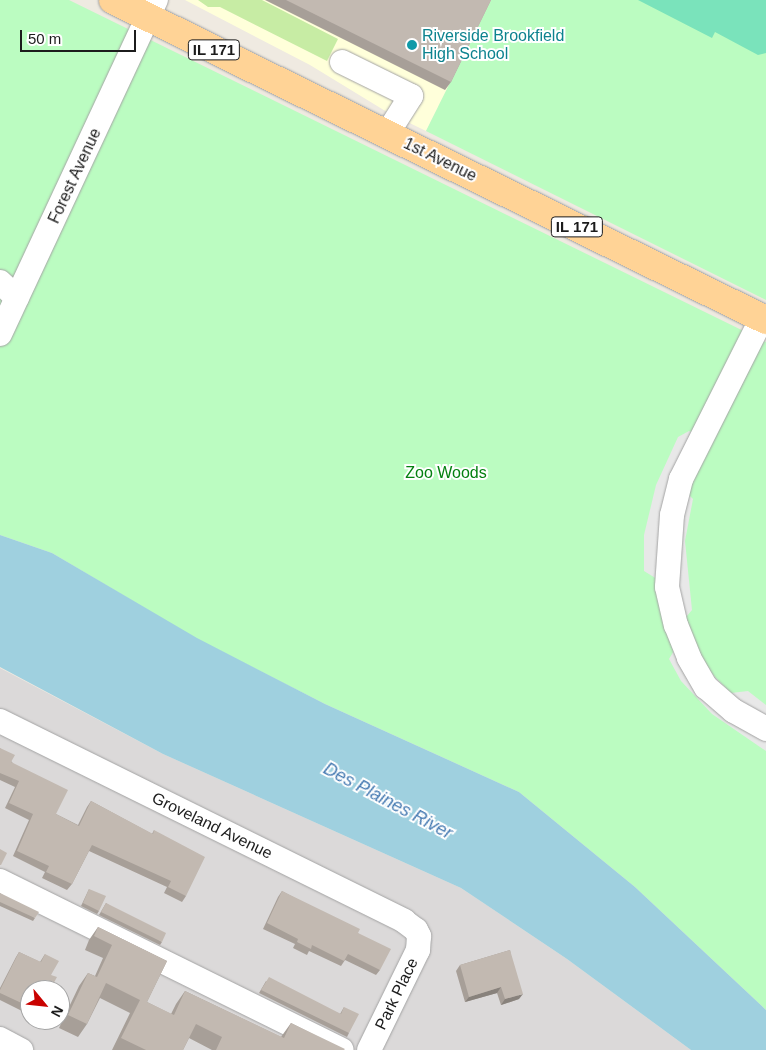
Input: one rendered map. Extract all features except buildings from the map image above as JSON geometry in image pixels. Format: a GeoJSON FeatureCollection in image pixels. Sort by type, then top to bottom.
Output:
{"type":"FeatureCollection","features":[{"type":"Feature","properties":{"kind":"main road","name":"1st Avenue"},"geometry":{"type":"LineString","coordinates":[[113,0],[152,9],[387,134],[764,319]]}},
{"type":"Feature","properties":{"kind":"street","name":"Forest Avenue"},"geometry":{"type":"LineString","coordinates":[[0,334],[152,9]]}},
{"type":"Feature","properties":{"kind":"street"},"geometry":{"type":"LineString","coordinates":[[342,62],[411,96],[387,134]]}},
{"type":"Feature","properties":{"kind":"street"},"geometry":{"type":"LineString","coordinates":[[0,282],[17,298]]}},
{"type":"Feature","properties":{"kind":"street"},"geometry":{"type":"LineString","coordinates":[[764,319],[682,479],[672,515],[667,569],[676,625],[706,687],[734,711],[766,729]]}},
{"type":"Feature","properties":{"kind":"street","name":"Groveland Avenue"},"geometry":{"type":"LineString","coordinates":[[0,721],[404,921],[419,936]]}},
{"type":"Feature","properties":{"kind":"street"},"geometry":{"type":"LineString","coordinates":[[0,881],[342,1050]]}},
{"type":"Feature","properties":{"kind":"street","name":"Park Place"},"geometry":{"type":"LineString","coordinates":[[369,1050],[418,950],[419,936]]}},
{"type":"Feature","properties":{"kind":"street"},"geometry":{"type":"LineString","coordinates":[[0,1040],[22,1050]]}},
{"type":"Feature","properties":{"kind":"shaded area"},"geometry":{"type":"Polygon","coordinates":[[[185,0],[492,0],[426,131],[387,112],[310,65],[185,0]]]}},
{"type":"Feature","properties":{"kind":"shaded area"},"geometry":{"type":"Polygon","coordinates":[[[689,431],[709,439],[686,492],[693,499],[685,541],[692,610],[686,617],[701,658],[714,676],[731,693],[748,691],[766,705],[766,751],[712,714],[681,681],[669,659],[675,649],[657,579],[644,571],[644,535],[656,485],[678,437],[689,431]]]}},
{"type":"Feature","properties":{"kind":"shaded area"},"geometry":{"type":"Polygon","coordinates":[[[0,668],[163,754],[461,888],[567,959],[691,1050],[0,1050],[0,668]]]}},
{"type":"Feature","properties":{"kind":"green space","name":"Zoo Woods"},"geometry":{"type":"Polygon","coordinates":[[[0,0],[69,0],[766,342],[766,1010],[635,887],[519,792],[325,704],[197,639],[52,553],[0,535],[0,0]]]}},
{"type":"Feature","properties":{"kind":"green space"},"geometry":{"type":"Polygon","coordinates":[[[198,0],[262,0],[338,39],[327,61],[220,7],[208,7],[198,0]]]}},
{"type":"Feature","properties":{"kind":"green space"},"geometry":{"type":"Polygon","coordinates":[[[491,0],[766,0],[766,300],[426,131],[491,0]]]}},
{"type":"Feature","properties":{"kind":"green space"},"geometry":{"type":"Polygon","coordinates":[[[638,0],[766,0],[766,53],[758,55],[715,32],[712,38],[638,0]]]}},
{"type":"Feature","properties":{"kind":"water","name":"Des Plaines River"},"geometry":{"type":"Polygon","coordinates":[[[0,535],[52,553],[197,638],[325,704],[519,792],[635,887],[766,1010],[766,1050],[691,1050],[567,959],[461,888],[163,754],[0,667],[0,535]]]}},
{"type":"Feature","properties":{"kind":"place","name":"Riverside Brookfield High School"},"geometry":{"type":"Point","coordinates":[412,45]}}]}
